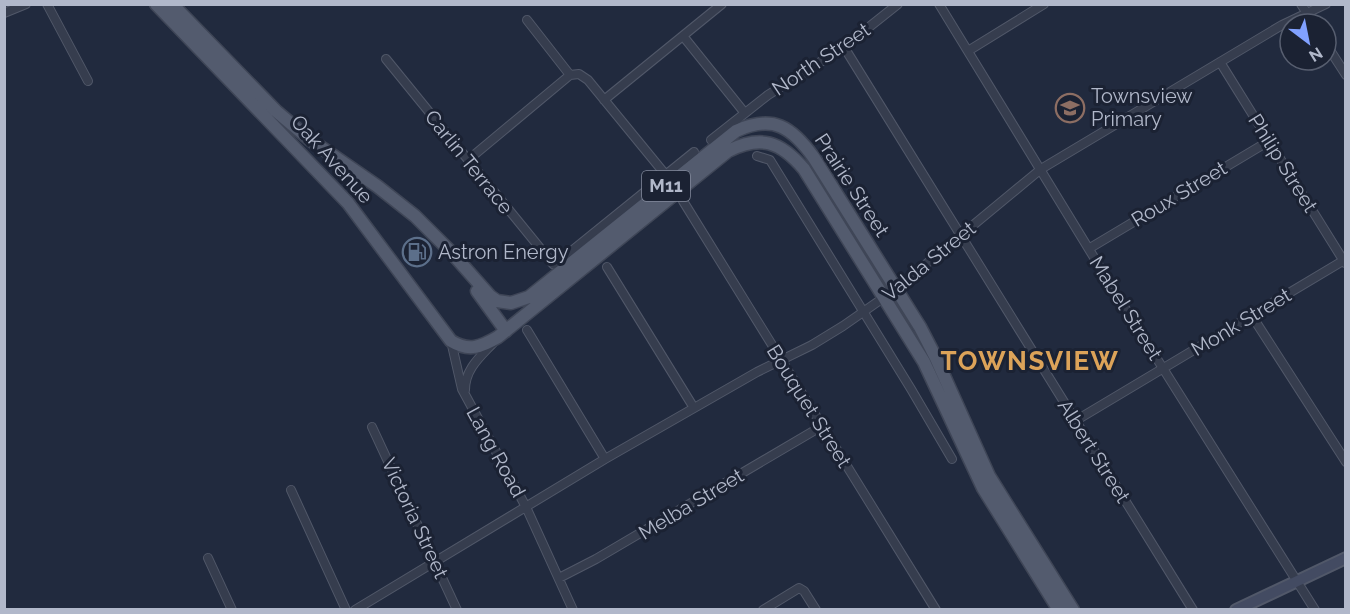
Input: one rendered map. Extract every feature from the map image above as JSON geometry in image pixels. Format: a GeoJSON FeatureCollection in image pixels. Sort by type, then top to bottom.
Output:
{"type":"FeatureCollection","features":[{"type":"Feature","properties":{"kind":"main road","name":"Oak Avenue"},"geometry":{"type":"LineString","coordinates":[[156,4],[348,203],[451,341],[467,349]]}},
{"type":"Feature","properties":{"kind":"main road","name":"Oak Avenue"},"geometry":{"type":"LineString","coordinates":[[172,4],[292,126],[415,216],[467,271]]}},
{"type":"Feature","properties":{"kind":"main road","name":"Prairie Street"},"geometry":{"type":"LineString","coordinates":[[467,271],[497,301],[511,303],[529,297],[736,130],[763,122],[784,127],[802,141],[896,288],[936,358],[990,476],[1029,542],[1073,609]]}},
{"type":"Feature","properties":{"kind":"main road","name":"Prairie Street"},"geometry":{"type":"LineString","coordinates":[[467,349],[486,344],[502,334],[728,151],[752,142],[779,147],[796,159],[804,169],[924,362],[983,488],[1059,609]]}},
{"type":"Feature","properties":{"kind":"main road"},"geometry":{"type":"LineString","coordinates":[[467,271],[502,334]]}},
{"type":"Feature","properties":{"kind":"main road"},"geometry":{"type":"LineString","coordinates":[[1236,609],[1346,558]]}},
{"type":"Feature","properties":{"kind":"street"},"geometry":{"type":"LineString","coordinates":[[4,13],[26,4]]}},
{"type":"Feature","properties":{"kind":"street"},"geometry":{"type":"LineString","coordinates":[[47,4],[88,81]]}},
{"type":"Feature","properties":{"kind":"street"},"geometry":{"type":"LineString","coordinates":[[604,100],[722,4]]}},
{"type":"Feature","properties":{"kind":"street","name":"North Street"},"geometry":{"type":"LineString","coordinates":[[744,112],[843,47],[898,4]]}},
{"type":"Feature","properties":{"kind":"street","name":"Mabel Street"},"geometry":{"type":"LineString","coordinates":[[939,4],[1315,609]]}},
{"type":"Feature","properties":{"kind":"street"},"geometry":{"type":"LineString","coordinates":[[968,51],[1044,4]]}},
{"type":"Feature","properties":{"kind":"street","name":"Valda Street"},"geometry":{"type":"LineString","coordinates":[[1308,12],[1326,4]]}},
{"type":"Feature","properties":{"kind":"street"},"geometry":{"type":"LineString","coordinates":[[527,20],[570,75]]}},
{"type":"Feature","properties":{"kind":"street","name":"Valda Street"},"geometry":{"type":"LineString","coordinates":[[355,609],[605,459],[757,372],[812,345],[863,313],[1041,170],[1278,29]]}},
{"type":"Feature","properties":{"kind":"street"},"geometry":{"type":"LineString","coordinates":[[683,36],[744,112],[711,140]]}},
{"type":"Feature","properties":{"kind":"street","name":"Albert Street"},"geometry":{"type":"LineString","coordinates":[[843,47],[1193,609]]}},
{"type":"Feature","properties":{"kind":"street","name":"Carlin Terrace"},"geometry":{"type":"LineString","coordinates":[[386,59],[554,264],[694,152]]}},
{"type":"Feature","properties":{"kind":"street","name":"Philip Street"},"geometry":{"type":"LineString","coordinates":[[1220,62],[1345,261]]}},
{"type":"Feature","properties":{"kind":"street"},"geometry":{"type":"LineString","coordinates":[[468,160],[570,75],[579,74],[585,77],[665,174]]}},
{"type":"Feature","properties":{"kind":"street","name":"Roux Street"},"geometry":{"type":"LineString","coordinates":[[1089,248],[1269,141]]}},
{"type":"Feature","properties":{"kind":"street"},"geometry":{"type":"LineString","coordinates":[[757,156],[770,160],[952,459]]}},
{"type":"Feature","properties":{"kind":"street","name":"Bouquet Street"},"geometry":{"type":"LineString","coordinates":[[683,201],[936,609]]}},
{"type":"Feature","properties":{"kind":"street","name":"Monk Street"},"geometry":{"type":"LineString","coordinates":[[1075,421],[1345,261]]}},
{"type":"Feature","properties":{"kind":"street"},"geometry":{"type":"LineString","coordinates":[[607,267],[694,408]]}},
{"type":"Feature","properties":{"kind":"street"},"geometry":{"type":"LineString","coordinates":[[1252,316],[1346,462]]}},
{"type":"Feature","properties":{"kind":"street"},"geometry":{"type":"LineString","coordinates":[[527,330],[605,459]]}},
{"type":"Feature","properties":{"kind":"street","name":"Lang Road"},"geometry":{"type":"LineString","coordinates":[[502,334],[471,368],[465,380],[465,395],[526,507],[573,609]]}},
{"type":"Feature","properties":{"kind":"street"},"geometry":{"type":"LineString","coordinates":[[451,341],[465,395]]}},
{"type":"Feature","properties":{"kind":"street","name":"Melba Street"},"geometry":{"type":"LineString","coordinates":[[559,578],[606,554],[822,426]]}},
{"type":"Feature","properties":{"kind":"street","name":"Victoria Street"},"geometry":{"type":"LineString","coordinates":[[372,427],[457,609]]}},
{"type":"Feature","properties":{"kind":"street"},"geometry":{"type":"LineString","coordinates":[[291,490],[346,609]]}},
{"type":"Feature","properties":{"kind":"street"},"geometry":{"type":"LineString","coordinates":[[208,558],[232,609]]}},
{"type":"Feature","properties":{"kind":"street"},"geometry":{"type":"LineString","coordinates":[[763,609],[801,588],[816,609]]}},
{"type":"Feature","properties":{"kind":"place","name":"Townsview Primary"},"geometry":{"type":"Point","coordinates":[1070,108]}},
{"type":"Feature","properties":{"kind":"place","name":"Astron Energy"},"geometry":{"type":"Point","coordinates":[417,252]}},
{"type":"Feature","properties":{"kind":"district","name":"TOWNSVIEW"},"geometry":{"type":"Point","coordinates":[1030,361]}}]}
